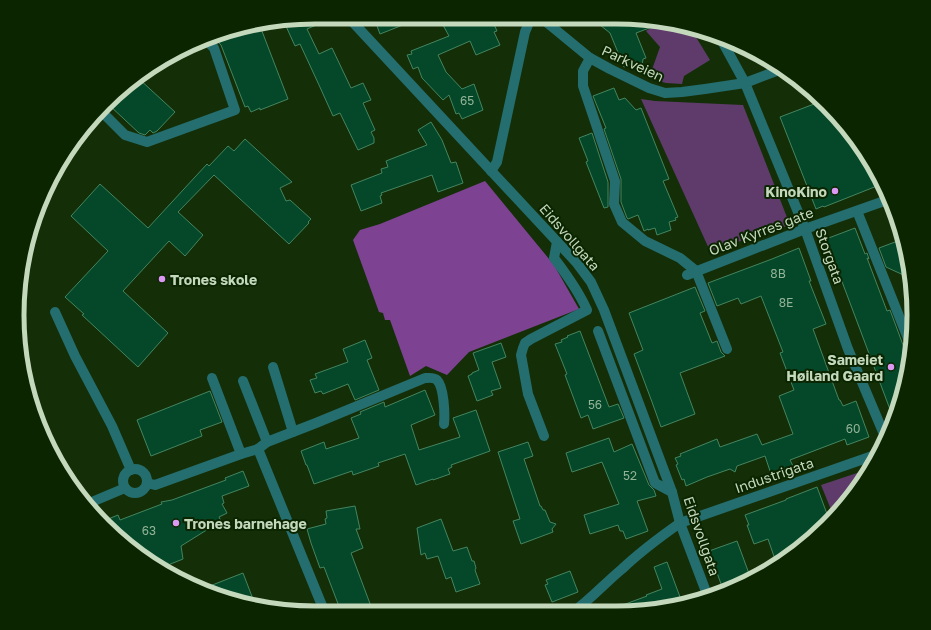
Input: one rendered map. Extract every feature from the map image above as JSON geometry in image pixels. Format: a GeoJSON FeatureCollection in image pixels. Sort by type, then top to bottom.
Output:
{"type":"FeatureCollection","features":[{"type":"Feature","properties":{"kind":"street","name":"Eidsvollgata"},"geometry":{"type":"LineString","coordinates":[[355,24],[557,242],[591,282],[606,317],[672,492],[680,523],[706,592]]}},
{"type":"Feature","properties":{"kind":"street"},"geometry":{"type":"LineString","coordinates":[[491,171],[497,162],[525,32],[528,24]]}},
{"type":"Feature","properties":{"kind":"street","name":"Parkveien"},"geometry":{"type":"LineString","coordinates":[[549,24],[590,58],[649,88],[665,93],[745,83],[775,71]]}},
{"type":"Feature","properties":{"kind":"street"},"geometry":{"type":"LineString","coordinates":[[104,114],[126,135],[147,142],[235,110],[214,48],[210,44]]}},
{"type":"Feature","properties":{"kind":"street","name":"Storgata"},"geometry":{"type":"LineString","coordinates":[[724,45],[745,83],[806,229],[848,349],[883,431]]}},
{"type":"Feature","properties":{"kind":"street"},"geometry":{"type":"LineString","coordinates":[[590,58],[582,71],[583,86],[615,181],[614,204],[622,222],[645,241],[680,258],[691,273],[727,349]]}},
{"type":"Feature","properties":{"kind":"street","name":"Olav Kyrres gate"},"geometry":{"type":"LineString","coordinates":[[691,273],[884,201]]}},
{"type":"Feature","properties":{"kind":"street"},"geometry":{"type":"LineString","coordinates":[[857,211],[906,334]]}},
{"type":"Feature","properties":{"kind":"street"},"geometry":{"type":"LineString","coordinates":[[544,436],[528,394],[521,355],[523,348],[526,342],[531,339],[587,310],[583,300],[554,258],[557,242]]}},
{"type":"Feature","properties":{"kind":"street"},"geometry":{"type":"LineString","coordinates":[[55,312],[75,356],[112,426],[131,470]]}},
{"type":"Feature","properties":{"kind":"street"},"geometry":{"type":"LineString","coordinates":[[598,331],[655,483],[672,492]]}},
{"type":"Feature","properties":{"kind":"street"},"geometry":{"type":"LineString","coordinates":[[273,367],[293,432]]}},
{"type":"Feature","properties":{"kind":"street"},"geometry":{"type":"LineString","coordinates":[[212,378],[241,454]]}},
{"type":"Feature","properties":{"kind":"street"},"geometry":{"type":"LineString","coordinates":[[147,484],[155,485],[258,449],[267,442],[316,424],[425,378],[433,378],[437,380],[441,387],[444,408],[444,424]]}},
{"type":"Feature","properties":{"kind":"street"},"geometry":{"type":"LineString","coordinates":[[243,381],[267,442]]}},
{"type":"Feature","properties":{"kind":"street"},"geometry":{"type":"LineString","coordinates":[[258,449],[323,606]]}},
{"type":"Feature","properties":{"kind":"street","name":"Industrigata"},"geometry":{"type":"LineString","coordinates":[[582,606],[622,568],[680,523],[870,457]]}},
{"type":"Feature","properties":{"kind":"street"},"geometry":{"type":"LineString","coordinates":[[137,469],[143,472],[146,477],[147,484],[143,490],[137,493],[130,492],[125,488],[123,481],[125,474],[131,470],[137,469]]}},
{"type":"Feature","properties":{"kind":"street"},"geometry":{"type":"LineString","coordinates":[[92,502],[125,488]]}},
{"type":"Feature","properties":{"kind":"shaded area"},"geometry":{"type":"Polygon","coordinates":[[[654,26],[695,35],[710,60],[684,76],[682,84],[666,83],[649,78],[660,47],[646,31],[654,26]]]}},
{"type":"Feature","properties":{"kind":"shaded area"},"geometry":{"type":"Polygon","coordinates":[[[641,99],[743,105],[790,225],[710,251],[641,99]]]}},
{"type":"Feature","properties":{"kind":"shaded area"},"geometry":{"type":"Polygon","coordinates":[[[485,181],[554,265],[579,309],[469,352],[447,375],[426,366],[410,376],[390,320],[385,320],[383,313],[379,312],[353,240],[360,230],[380,224],[485,181]]]}},
{"type":"Feature","properties":{"kind":"shaded area"},"geometry":{"type":"Polygon","coordinates":[[[861,472],[831,511],[821,485],[861,472]]]}},
{"type":"Feature","properties":{"kind":"building"},"geometry":{"type":"Polygon","coordinates":[[[318,24],[307,29],[319,54],[332,48],[351,88],[363,83],[371,100],[363,103],[375,130],[371,132],[374,138],[374,143],[358,150],[340,113],[333,116],[300,44],[295,46],[286,26],[318,24]]]}},
{"type":"Feature","properties":{"kind":"building"},"geometry":{"type":"Polygon","coordinates":[[[376,24],[405,24],[380,34],[376,24]]]}},
{"type":"Feature","properties":{"kind":"building"},"geometry":{"type":"Polygon","coordinates":[[[494,24],[497,31],[494,32],[500,45],[476,55],[470,41],[438,55],[446,72],[462,89],[474,84],[483,110],[462,119],[459,113],[456,114],[449,95],[443,100],[422,78],[418,67],[413,69],[407,55],[412,54],[411,51],[449,36],[443,25],[494,24]]]}},
{"type":"Feature","properties":{"kind":"building"},"geometry":{"type":"Polygon","coordinates":[[[599,24],[654,26],[636,33],[646,58],[643,59],[642,66],[636,62],[624,67],[610,33],[599,24]]]}},
{"type":"Feature","properties":{"kind":"building"},"geometry":{"type":"Polygon","coordinates":[[[261,29],[288,99],[251,112],[248,106],[245,107],[221,45],[217,41],[261,29]]]}},
{"type":"Feature","properties":{"kind":"building"},"geometry":{"type":"Polygon","coordinates":[[[142,81],[175,112],[157,131],[153,133],[150,130],[145,135],[139,133],[111,107],[142,81]]]}},
{"type":"Feature","properties":{"kind":"building"},"geometry":{"type":"Polygon","coordinates":[[[614,88],[619,100],[625,98],[636,110],[641,108],[669,179],[663,181],[678,217],[675,218],[676,220],[669,222],[671,230],[657,235],[655,228],[644,231],[638,215],[628,219],[621,202],[621,179],[604,129],[606,128],[593,96],[614,88]]]}},
{"type":"Feature","properties":{"kind":"building"},"geometry":{"type":"Polygon","coordinates":[[[816,103],[847,138],[858,153],[877,186],[816,209],[780,117],[816,103]]]}},
{"type":"Feature","properties":{"kind":"building"},"geometry":{"type":"Polygon","coordinates":[[[431,122],[442,140],[451,163],[456,162],[463,183],[438,192],[432,175],[381,193],[382,195],[380,196],[382,203],[361,211],[351,185],[382,173],[381,169],[388,167],[386,161],[427,145],[418,130],[431,122]]]}},
{"type":"Feature","properties":{"kind":"building"},"geometry":{"type":"Polygon","coordinates":[[[592,133],[608,182],[608,207],[604,208],[586,162],[588,161],[579,138],[592,133]]]}},
{"type":"Feature","properties":{"kind":"building"},"geometry":{"type":"Polygon","coordinates":[[[245,139],[292,182],[280,188],[286,201],[290,200],[311,219],[289,244],[214,175],[178,212],[203,235],[185,256],[169,241],[123,291],[168,333],[138,367],[82,315],[84,314],[65,297],[108,251],[71,216],[100,184],[148,228],[207,164],[209,166],[228,146],[234,151],[245,139]]]}},
{"type":"Feature","properties":{"kind":"building"},"geometry":{"type":"Polygon","coordinates":[[[855,228],[865,254],[867,253],[869,259],[867,258],[887,311],[890,310],[905,351],[891,412],[826,239],[855,228]]]}},
{"type":"Feature","properties":{"kind":"building"},"geometry":{"type":"Polygon","coordinates":[[[897,241],[905,276],[886,267],[879,248],[897,241]]]}},
{"type":"Feature","properties":{"kind":"building"},"geometry":{"type":"Polygon","coordinates":[[[799,248],[811,281],[809,281],[826,324],[813,329],[839,400],[843,406],[856,401],[869,437],[847,445],[845,439],[790,460],[793,466],[771,474],[765,456],[737,466],[735,472],[730,469],[686,486],[684,479],[682,480],[676,465],[678,464],[675,458],[681,456],[680,454],[717,439],[720,447],[757,434],[762,445],[793,434],[779,396],[794,390],[780,353],[783,352],[761,296],[741,304],[738,298],[717,306],[708,283],[799,248]]]}},
{"type":"Feature","properties":{"kind":"building"},"geometry":{"type":"Polygon","coordinates":[[[695,287],[705,311],[700,313],[712,343],[717,341],[721,352],[725,356],[680,373],[695,414],[661,427],[634,354],[643,350],[629,313],[695,287]]]}},
{"type":"Feature","properties":{"kind":"building"},"geometry":{"type":"Polygon","coordinates":[[[580,331],[609,407],[618,404],[624,418],[593,429],[588,415],[581,418],[565,375],[567,374],[555,344],[562,342],[561,340],[568,337],[567,336],[580,331]]]}},
{"type":"Feature","properties":{"kind":"building"},"geometry":{"type":"Polygon","coordinates":[[[365,340],[372,358],[367,360],[379,390],[355,400],[348,384],[323,394],[321,391],[315,393],[310,380],[317,378],[315,374],[348,362],[343,349],[365,340]]]}},
{"type":"Feature","properties":{"kind":"building"},"geometry":{"type":"Polygon","coordinates":[[[501,343],[506,357],[492,362],[501,388],[491,391],[493,395],[477,401],[468,376],[479,370],[473,353],[501,343]]]}},
{"type":"Feature","properties":{"kind":"building"},"geometry":{"type":"Polygon","coordinates":[[[425,390],[435,415],[411,425],[419,450],[460,437],[453,418],[476,410],[490,451],[451,465],[452,467],[448,469],[450,474],[416,485],[405,454],[378,463],[379,466],[353,475],[352,471],[314,484],[301,451],[324,442],[326,449],[359,438],[351,418],[361,414],[360,412],[384,402],[385,407],[425,390]]]}},
{"type":"Feature","properties":{"kind":"building"},"geometry":{"type":"Polygon","coordinates":[[[210,391],[222,422],[200,430],[202,436],[151,456],[137,420],[210,391]]]}},
{"type":"Feature","properties":{"kind":"building"},"geometry":{"type":"Polygon","coordinates":[[[609,438],[614,452],[632,444],[649,485],[654,490],[656,496],[637,501],[648,531],[626,539],[623,531],[620,531],[618,525],[590,534],[584,515],[619,504],[602,462],[572,472],[566,453],[609,438]]]}},
{"type":"Feature","properties":{"kind":"building"},"geometry":{"type":"Polygon","coordinates":[[[528,442],[533,456],[524,459],[540,506],[543,510],[545,510],[550,522],[556,524],[552,529],[553,532],[521,544],[513,521],[520,519],[498,452],[528,442]]]}},
{"type":"Feature","properties":{"kind":"building"},"geometry":{"type":"Polygon","coordinates":[[[243,471],[249,486],[222,496],[224,503],[222,504],[227,513],[219,517],[221,521],[181,546],[183,559],[168,565],[168,563],[165,564],[138,546],[107,519],[118,515],[120,520],[162,504],[161,502],[172,500],[226,480],[225,478],[243,471]]]}},
{"type":"Feature","properties":{"kind":"building"},"geometry":{"type":"Polygon","coordinates":[[[817,487],[827,515],[808,534],[775,559],[768,539],[754,544],[745,515],[817,487]]]}},
{"type":"Feature","properties":{"kind":"building"},"geometry":{"type":"Polygon","coordinates":[[[355,506],[360,529],[356,529],[363,548],[351,553],[371,606],[339,606],[324,567],[320,568],[307,529],[326,524],[326,511],[355,506]]]}},
{"type":"Feature","properties":{"kind":"building"},"geometry":{"type":"Polygon","coordinates":[[[441,519],[453,551],[467,547],[472,561],[474,561],[476,568],[475,570],[480,584],[456,592],[451,577],[446,579],[438,556],[427,559],[425,553],[421,555],[417,528],[441,519]]]}},
{"type":"Feature","properties":{"kind":"building"},"geometry":{"type":"Polygon","coordinates":[[[737,541],[749,574],[722,586],[709,551],[737,541]]]}},
{"type":"Feature","properties":{"kind":"building"},"geometry":{"type":"Polygon","coordinates":[[[667,562],[681,598],[654,604],[621,606],[662,589],[654,567],[667,562]]]}},
{"type":"Feature","properties":{"kind":"building"},"geometry":{"type":"Polygon","coordinates":[[[570,571],[578,592],[552,602],[545,585],[548,584],[546,580],[570,571]]]}},
{"type":"Feature","properties":{"kind":"building"},"geometry":{"type":"Polygon","coordinates":[[[243,573],[253,599],[221,591],[209,586],[243,573]]]}},
{"type":"Feature","properties":{"kind":"place","name":"KinoKino"},"geometry":{"type":"Point","coordinates":[835,191]}},
{"type":"Feature","properties":{"kind":"place","name":"Trones skole"},"geometry":{"type":"Point","coordinates":[162,279]}},
{"type":"Feature","properties":{"kind":"place","name":"Sameiet Høiland Gaard"},"geometry":{"type":"Point","coordinates":[891,367]}},
{"type":"Feature","properties":{"kind":"place","name":"Trones barnehage"},"geometry":{"type":"Point","coordinates":[176,523]}}]}
